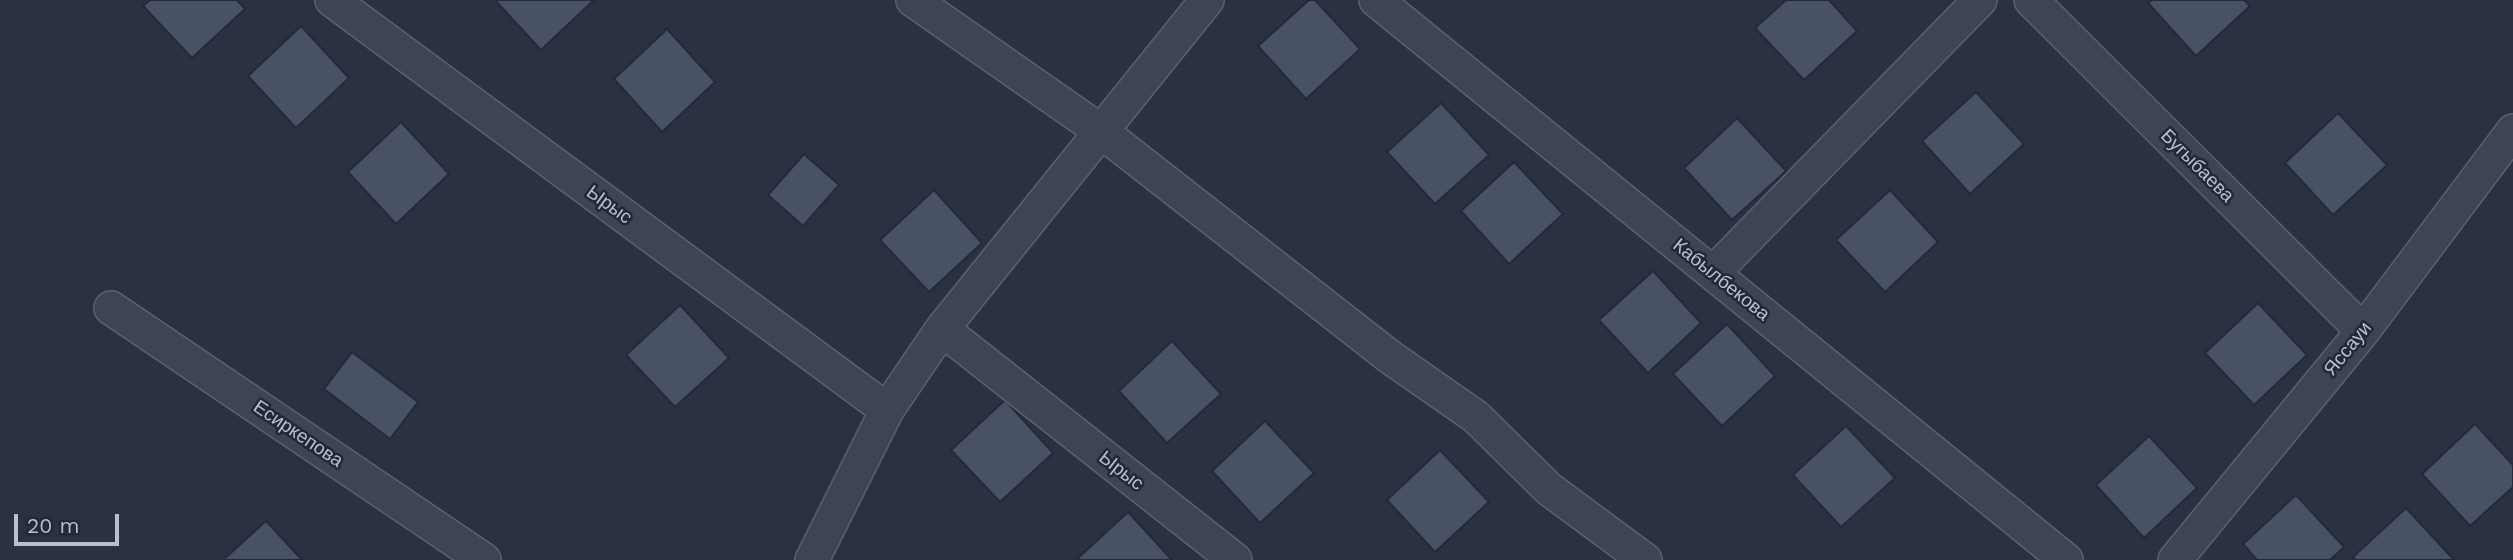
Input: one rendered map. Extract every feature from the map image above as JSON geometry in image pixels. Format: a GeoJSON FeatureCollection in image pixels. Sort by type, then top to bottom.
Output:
{"type":"FeatureCollection","features":[{"type":"Feature","properties":{"kind":"street","name":"Ырыс"},"geometry":{"type":"LineString","coordinates":[[332,0],[887,410]]}},
{"type":"Feature","properties":{"kind":"street"},"geometry":{"type":"LineString","coordinates":[[913,0],[1102,132],[1379,349],[1476,417],[1549,489],[1645,560]]}},
{"type":"Feature","properties":{"kind":"street"},"geometry":{"type":"LineString","coordinates":[[812,560],[887,410],[942,329],[1208,0]]}},
{"type":"Feature","properties":{"kind":"street","name":"Кабылбекова"},"geometry":{"type":"LineString","coordinates":[[1376,0],[2066,560]]}},
{"type":"Feature","properties":{"kind":"street"},"geometry":{"type":"LineString","coordinates":[[1713,273],[1980,0]]}},
{"type":"Feature","properties":{"kind":"street","name":"Бугыбаева"},"geometry":{"type":"LineString","coordinates":[[2031,0],[2363,331]]}},
{"type":"Feature","properties":{"kind":"street","name":"Яссауи"},"geometry":{"type":"LineString","coordinates":[[2175,560],[2363,331],[2513,131]]}},
{"type":"Feature","properties":{"kind":"street","name":"Есиркепова"},"geometry":{"type":"LineString","coordinates":[[111,308],[484,560]]}},
{"type":"Feature","properties":{"kind":"street","name":"Ырыс"},"geometry":{"type":"LineString","coordinates":[[942,329],[1235,560]]}},
{"type":"Feature","properties":{"kind":"building"},"geometry":{"type":"Polygon","coordinates":[[[150,0],[237,0],[245,9],[192,58],[143,6],[150,0]]]}},
{"type":"Feature","properties":{"kind":"building"},"geometry":{"type":"Polygon","coordinates":[[[495,0],[594,0],[541,50],[495,0]]]}},
{"type":"Feature","properties":{"kind":"building"},"geometry":{"type":"Polygon","coordinates":[[[1309,0],[1315,0],[1360,49],[1306,99],[1258,46],[1309,0]]]}},
{"type":"Feature","properties":{"kind":"building"},"geometry":{"type":"Polygon","coordinates":[[[1786,0],[1829,0],[1857,31],[1804,80],[1755,28],[1786,0]]]}},
{"type":"Feature","properties":{"kind":"building"},"geometry":{"type":"Polygon","coordinates":[[[2152,0],[2244,0],[2250,6],[2196,56],[2148,3],[2152,0]]]}},
{"type":"Feature","properties":{"kind":"building"},"geometry":{"type":"Polygon","coordinates":[[[301,26],[349,78],[296,128],[248,76],[301,26]]]}},
{"type":"Feature","properties":{"kind":"building"},"geometry":{"type":"Polygon","coordinates":[[[667,29],[715,82],[662,132],[614,79],[667,29]]]}},
{"type":"Feature","properties":{"kind":"building"},"geometry":{"type":"Polygon","coordinates":[[[1976,92],[2024,144],[1970,194],[1922,141],[1976,92]]]}},
{"type":"Feature","properties":{"kind":"building"},"geometry":{"type":"Polygon","coordinates":[[[1441,103],[1489,155],[1435,204],[1387,152],[1441,103]]]}},
{"type":"Feature","properties":{"kind":"building"},"geometry":{"type":"Polygon","coordinates":[[[2338,113],[2387,165],[2333,215],[2285,163],[2338,113]]]}},
{"type":"Feature","properties":{"kind":"building"},"geometry":{"type":"Polygon","coordinates":[[[1737,118],[1786,171],[1732,220],[1684,168],[1737,118]]]}},
{"type":"Feature","properties":{"kind":"building"},"geometry":{"type":"Polygon","coordinates":[[[401,122],[449,174],[396,224],[348,172],[401,122]]]}},
{"type":"Feature","properties":{"kind":"building"},"geometry":{"type":"Polygon","coordinates":[[[804,154],[839,185],[803,226],[768,195],[804,154]]]}},
{"type":"Feature","properties":{"kind":"building"},"geometry":{"type":"Polygon","coordinates":[[[1514,162],[1563,214],[1509,264],[1461,211],[1514,162]]]}},
{"type":"Feature","properties":{"kind":"building"},"geometry":{"type":"Polygon","coordinates":[[[934,190],[982,243],[929,292],[880,240],[934,190]]]}},
{"type":"Feature","properties":{"kind":"building"},"geometry":{"type":"Polygon","coordinates":[[[1890,190],[1938,242],[1885,292],[1836,240],[1890,190]]]}},
{"type":"Feature","properties":{"kind":"building"},"geometry":{"type":"Polygon","coordinates":[[[1653,271],[1701,323],[1648,373],[1599,320],[1653,271]]]}},
{"type":"Feature","properties":{"kind":"building"},"geometry":{"type":"Polygon","coordinates":[[[2258,303],[2307,355],[2254,405],[2205,353],[2258,303]]]}},
{"type":"Feature","properties":{"kind":"building"},"geometry":{"type":"Polygon","coordinates":[[[680,305],[729,358],[675,407],[626,355],[680,305]]]}},
{"type":"Feature","properties":{"kind":"building"},"geometry":{"type":"Polygon","coordinates":[[[1727,324],[1775,376],[1722,426],[1673,374],[1727,324]]]}},
{"type":"Feature","properties":{"kind":"building"},"geometry":{"type":"Polygon","coordinates":[[[1172,341],[1221,394],[1167,443],[1119,391],[1172,341]]]}},
{"type":"Feature","properties":{"kind":"building"},"geometry":{"type":"Polygon","coordinates":[[[352,352],[418,402],[390,439],[324,389],[352,352]]]}},
{"type":"Feature","properties":{"kind":"building"},"geometry":{"type":"Polygon","coordinates":[[[1005,400],[1053,453],[1000,502],[951,450],[1005,400]]]}},
{"type":"Feature","properties":{"kind":"building"},"geometry":{"type":"Polygon","coordinates":[[[1265,421],[1314,473],[1260,523],[1212,471],[1265,421]]]}},
{"type":"Feature","properties":{"kind":"building"},"geometry":{"type":"Polygon","coordinates":[[[2475,424],[2513,465],[2513,487],[2470,526],[2422,474],[2475,424]]]}},
{"type":"Feature","properties":{"kind":"building"},"geometry":{"type":"Polygon","coordinates":[[[1846,426],[1895,478],[1841,527],[1793,475],[1846,426]]]}},
{"type":"Feature","properties":{"kind":"building"},"geometry":{"type":"Polygon","coordinates":[[[2149,436],[2197,488],[2144,538],[2096,485],[2149,436]]]}},
{"type":"Feature","properties":{"kind":"building"},"geometry":{"type":"Polygon","coordinates":[[[1440,450],[1489,502],[1435,552],[1387,500],[1440,450]]]}},
{"type":"Feature","properties":{"kind":"building"},"geometry":{"type":"Polygon","coordinates":[[[2296,495],[2344,547],[2330,560],[2257,560],[2243,544],[2296,495]]]}},
{"type":"Feature","properties":{"kind":"building"},"geometry":{"type":"Polygon","coordinates":[[[2406,508],[2454,560],[2356,560],[2353,557],[2406,508]]]}},
{"type":"Feature","properties":{"kind":"building"},"geometry":{"type":"Polygon","coordinates":[[[1128,512],[1172,560],[1076,560],[1128,512]]]}},
{"type":"Feature","properties":{"kind":"building"},"geometry":{"type":"Polygon","coordinates":[[[266,521],[302,560],[223,560],[266,521]]]}}]}
